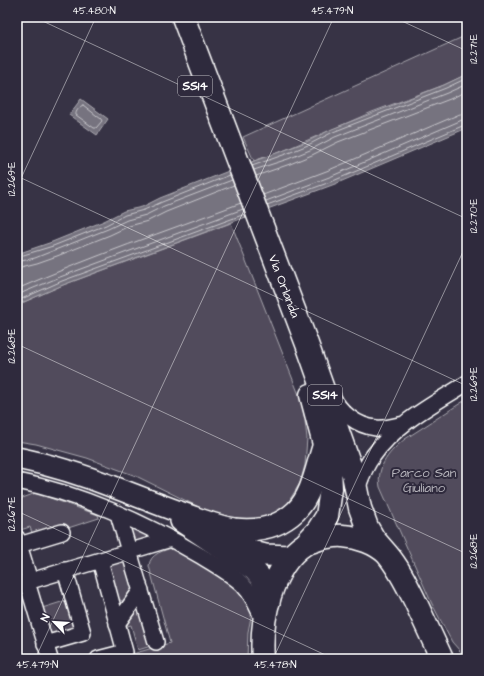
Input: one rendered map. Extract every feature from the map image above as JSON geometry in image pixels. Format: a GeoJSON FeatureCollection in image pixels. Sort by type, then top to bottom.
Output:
{"type":"FeatureCollection","features":[{"type":"Feature","properties":{"kind":"main road","name":"Via Orlanda"},"geometry":{"type":"LineString","coordinates":[[168,17],[228,153]]}},
{"type":"Feature","properties":{"kind":"main road","name":"Via Orlanda"},"geometry":{"type":"LineString","coordinates":[[183,17],[228,153],[259,235],[313,398],[330,467],[330,500],[327,516],[318,530],[298,550]]}},
{"type":"Feature","properties":{"kind":"main road","name":"Via Orlanda"},"geometry":{"type":"LineString","coordinates":[[259,235],[307,344],[353,474],[360,508],[367,527],[374,539],[387,554]]}},
{"type":"Feature","properties":{"kind":"main road"},"geometry":{"type":"LineString","coordinates":[[17,458],[93,479],[152,503],[227,528],[264,528],[286,520],[297,510],[309,491],[324,444]]}},
{"type":"Feature","properties":{"kind":"main road"},"geometry":{"type":"LineString","coordinates":[[152,503],[206,537],[254,570],[261,578],[269,602]]}},
{"type":"Feature","properties":{"kind":"main road"},"geometry":{"type":"LineString","coordinates":[[198,518],[257,552],[265,555],[298,550]]}},
{"type":"Feature","properties":{"kind":"main road","name":"SS14"},"geometry":{"type":"LineString","coordinates":[[263,659],[262,640],[264,624],[274,585],[281,569],[298,550],[336,535],[348,536],[375,545],[387,554],[402,576],[420,610],[442,659]]}},
{"type":"Feature","properties":{"kind":"street"},"geometry":{"type":"LineString","coordinates":[[307,344],[316,353],[333,397],[338,407],[344,413],[363,425],[376,428],[388,428],[405,423]]}},
{"type":"Feature","properties":{"kind":"street"},"geometry":{"type":"LineString","coordinates":[[357,490],[363,472],[373,455],[405,423],[467,383]]}},
{"type":"Feature","properties":{"kind":"street"},"geometry":{"type":"LineString","coordinates":[[17,481],[63,493],[118,514],[171,539],[242,584],[252,596],[264,624]]}},
{"type":"Feature","properties":{"kind":"street"},"geometry":{"type":"LineString","coordinates":[[118,514],[156,642]]}},
{"type":"Feature","properties":{"kind":"street"},"geometry":{"type":"LineString","coordinates":[[50,659],[25,582],[18,542],[62,532]]}},
{"type":"Feature","properties":{"kind":"street"},"geometry":{"type":"LineString","coordinates":[[25,582],[171,539]]}},
{"type":"Feature","properties":{"kind":"street"},"geometry":{"type":"LineString","coordinates":[[98,659],[125,652],[100,560]]}},
{"type":"Feature","properties":{"kind":"street"},"geometry":{"type":"LineString","coordinates":[[45,644],[83,633],[65,570]]}},
{"type":"Feature","properties":{"kind":"street"},"geometry":{"type":"LineString","coordinates":[[117,624],[141,590]]}},
{"type":"Feature","properties":{"kind":"green space"},"geometry":{"type":"Polygon","coordinates":[[[467,35],[467,74],[444,85],[372,112],[285,150],[254,161],[243,137],[467,35]]]}},
{"type":"Feature","properties":{"kind":"green space"},"geometry":{"type":"Polygon","coordinates":[[[231,223],[303,405],[307,438],[305,465],[300,483],[286,506],[275,514],[262,519],[241,521],[219,517],[136,476],[87,458],[36,444],[17,441],[17,305],[63,285],[231,223]]]}},
{"type":"Feature","properties":{"kind":"green space","name":"Parco San Giuliano"},"geometry":{"type":"Polygon","coordinates":[[[467,399],[467,659],[452,642],[432,604],[380,487],[379,479],[385,460],[399,444],[467,399]]]}},
{"type":"Feature","properties":{"kind":"green space"},"geometry":{"type":"Polygon","coordinates":[[[36,493],[98,515],[99,518],[34,539],[30,527],[17,531],[17,500],[36,493]]]}},
{"type":"Feature","properties":{"kind":"green space"},"geometry":{"type":"Polygon","coordinates":[[[129,524],[159,538],[134,543],[129,524]]]}},
{"type":"Feature","properties":{"kind":"green space"},"geometry":{"type":"Polygon","coordinates":[[[174,547],[242,590],[252,612],[248,632],[247,659],[115,659],[170,643],[149,566],[155,555],[174,547]]]}},
{"type":"Feature","properties":{"kind":"green space"},"geometry":{"type":"Polygon","coordinates":[[[124,560],[127,562],[135,588],[125,603],[114,596],[105,566],[124,560]]]}},
{"type":"Feature","properties":{"kind":"green space"},"geometry":{"type":"Polygon","coordinates":[[[71,599],[80,631],[48,640],[39,609],[71,599]]]}},
{"type":"Feature","properties":{"kind":"green space"},"geometry":{"type":"Polygon","coordinates":[[[138,599],[151,646],[138,650],[131,625],[121,628],[138,599]]]}},
{"type":"Feature","properties":{"kind":"water"},"geometry":{"type":"Polygon","coordinates":[[[467,74],[467,128],[335,184],[63,285],[17,305],[17,254],[52,242],[104,221],[124,211],[142,207],[160,198],[306,142],[332,129],[444,85],[467,74]]]}},
{"type":"Feature","properties":{"kind":"water"},"geometry":{"type":"Polygon","coordinates":[[[81,99],[108,119],[97,135],[69,115],[81,99]]]}}]}
